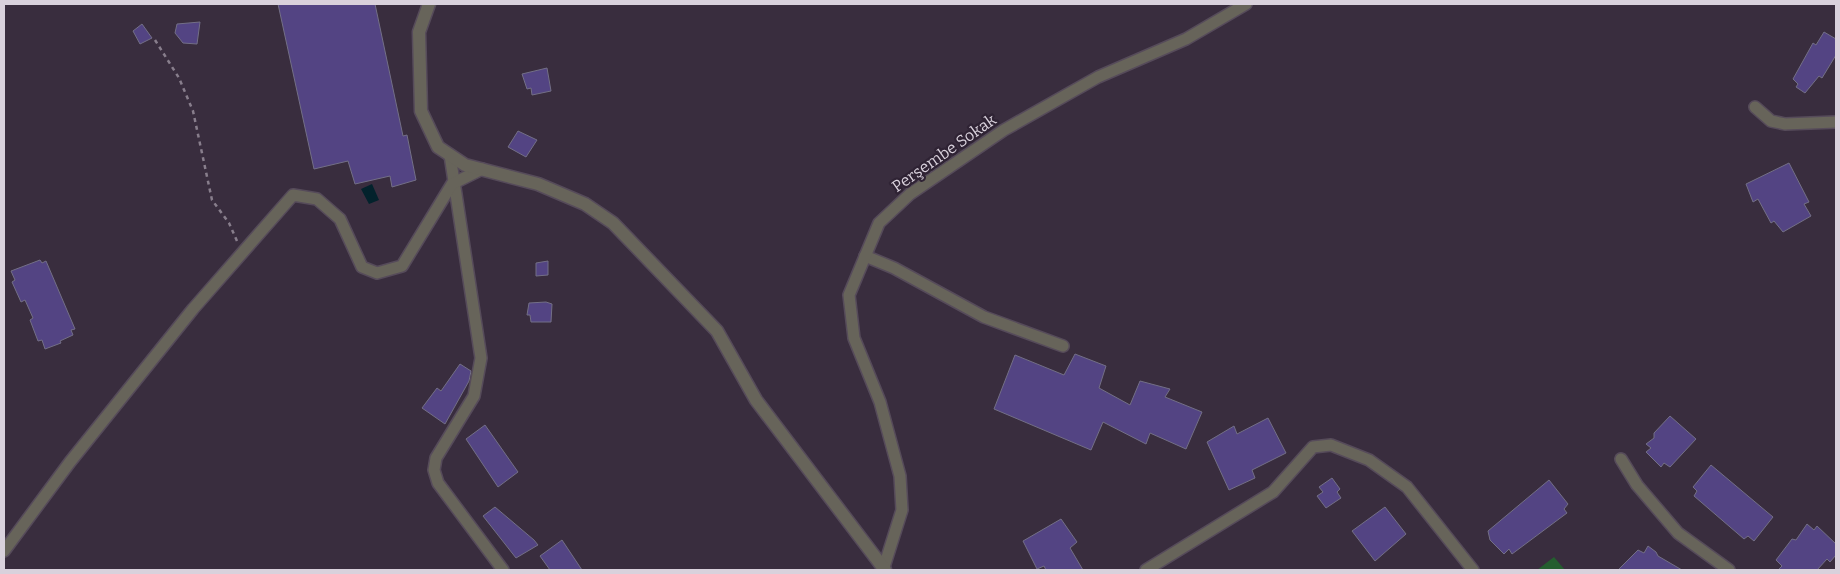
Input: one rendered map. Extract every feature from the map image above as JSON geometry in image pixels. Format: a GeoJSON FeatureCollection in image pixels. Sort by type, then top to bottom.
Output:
{"type":"FeatureCollection","features":[{"type":"Feature","properties":{"kind":"street"},"geometry":{"type":"LineString","coordinates":[[429,4],[420,32],[420,111],[438,147],[465,165],[538,184],[585,204],[613,223],[717,331],[756,400],[884,569]]}},
{"type":"Feature","properties":{"kind":"street","name":"Perşembe Sokak"},"geometry":{"type":"LineString","coordinates":[[884,569],[902,510],[900,476],[880,402],[854,338],[850,295],[879,224],[910,194],[1004,130],[1098,77],[1186,39],[1246,4]]}},
{"type":"Feature","properties":{"kind":"street"},"geometry":{"type":"LineString","coordinates":[[1755,107],[1771,121],[1785,124],[1836,122]]}},
{"type":"Feature","properties":{"kind":"street"},"geometry":{"type":"LineString","coordinates":[[450,155],[452,184],[481,358],[474,396],[436,458],[434,470],[438,483],[503,570]]}},
{"type":"Feature","properties":{"kind":"street"},"geometry":{"type":"LineString","coordinates":[[4,551],[70,462],[193,309],[292,195],[317,199],[340,219],[362,266],[377,273],[402,266],[452,184],[482,170]]}},
{"type":"Feature","properties":{"kind":"street"},"geometry":{"type":"LineString","coordinates":[[865,256],[894,268],[984,317],[1064,346]]}},
{"type":"Feature","properties":{"kind":"street"},"geometry":{"type":"LineString","coordinates":[[1146,570],[1273,492],[1313,447],[1331,445],[1369,460],[1407,487],[1473,570]]}},
{"type":"Feature","properties":{"kind":"street"},"geometry":{"type":"LineString","coordinates":[[1621,459],[1637,485],[1678,534],[1729,570]]}},
{"type":"Feature","properties":{"kind":"path"},"geometry":{"type":"LineString","coordinates":[[155,40],[179,78],[193,111],[212,200],[229,223],[241,254]]}},
{"type":"Feature","properties":{"kind":"green space"},"geometry":{"type":"Polygon","coordinates":[[[1554,557],[1565,570],[1537,570],[1554,557]]]}},
{"type":"Feature","properties":{"kind":"water"},"geometry":{"type":"Polygon","coordinates":[[[372,184],[379,200],[369,204],[361,189],[372,184]]]}},
{"type":"Feature","properties":{"kind":"building"},"geometry":{"type":"Polygon","coordinates":[[[278,4],[375,4],[403,136],[407,135],[416,180],[392,187],[390,176],[355,184],[348,161],[314,169],[278,4]]]}},
{"type":"Feature","properties":{"kind":"building"},"geometry":{"type":"Polygon","coordinates":[[[200,22],[197,44],[183,43],[175,33],[177,24],[200,22]]]}},
{"type":"Feature","properties":{"kind":"building"},"geometry":{"type":"Polygon","coordinates":[[[142,24],[152,38],[140,44],[133,31],[142,24]]]}},
{"type":"Feature","properties":{"kind":"building"},"geometry":{"type":"Polygon","coordinates":[[[1824,32],[1836,39],[1836,55],[1822,78],[1819,76],[1805,93],[1796,87],[1798,84],[1793,79],[1813,43],[1816,45],[1824,32]]]}},
{"type":"Feature","properties":{"kind":"building"},"geometry":{"type":"Polygon","coordinates":[[[547,68],[551,91],[532,95],[531,88],[527,89],[522,74],[547,68]]]}},
{"type":"Feature","properties":{"kind":"building"},"geometry":{"type":"Polygon","coordinates":[[[518,131],[537,140],[526,157],[508,147],[518,131]]]}},
{"type":"Feature","properties":{"kind":"building"},"geometry":{"type":"Polygon","coordinates":[[[1789,163],[1809,202],[1804,204],[1811,216],[1783,232],[1774,221],[1771,223],[1758,199],[1753,202],[1746,184],[1789,163]]]}},
{"type":"Feature","properties":{"kind":"building"},"geometry":{"type":"Polygon","coordinates":[[[40,260],[42,263],[46,261],[75,329],[71,330],[73,335],[60,341],[61,343],[45,349],[42,340],[38,341],[30,320],[33,318],[25,300],[21,302],[12,282],[15,280],[11,271],[40,260]]]}},
{"type":"Feature","properties":{"kind":"building"},"geometry":{"type":"Polygon","coordinates":[[[548,261],[548,275],[536,276],[536,263],[548,261]]]}},
{"type":"Feature","properties":{"kind":"building"},"geometry":{"type":"Polygon","coordinates":[[[546,302],[552,304],[551,322],[531,322],[530,315],[527,315],[529,303],[546,302]]]}},
{"type":"Feature","properties":{"kind":"building"},"geometry":{"type":"Polygon","coordinates":[[[1075,354],[1106,366],[1099,388],[1130,405],[1140,381],[1170,389],[1165,397],[1202,412],[1186,449],[1150,433],[1146,444],[1103,422],[1091,450],[994,409],[1015,355],[1064,375],[1075,354]]]}},
{"type":"Feature","properties":{"kind":"building"},"geometry":{"type":"Polygon","coordinates":[[[460,364],[471,371],[469,381],[445,424],[422,408],[437,388],[441,391],[460,364]]]}},
{"type":"Feature","properties":{"kind":"building"},"geometry":{"type":"Polygon","coordinates":[[[1670,416],[1696,439],[1670,467],[1664,463],[1661,467],[1646,452],[1651,448],[1646,444],[1654,438],[1654,433],[1670,416]]]}},
{"type":"Feature","properties":{"kind":"building"},"geometry":{"type":"Polygon","coordinates":[[[1268,418],[1286,453],[1252,470],[1255,478],[1229,490],[1207,442],[1234,426],[1237,434],[1268,418]]]}},
{"type":"Feature","properties":{"kind":"building"},"geometry":{"type":"Polygon","coordinates":[[[485,425],[518,472],[498,487],[466,439],[485,425]]]}},
{"type":"Feature","properties":{"kind":"building"},"geometry":{"type":"Polygon","coordinates":[[[1711,465],[1773,517],[1754,541],[1748,536],[1744,539],[1694,496],[1697,491],[1693,487],[1711,465]]]}},
{"type":"Feature","properties":{"kind":"building"},"geometry":{"type":"Polygon","coordinates":[[[1332,478],[1340,489],[1337,492],[1341,498],[1326,508],[1317,496],[1323,492],[1319,487],[1332,478]]]}},
{"type":"Feature","properties":{"kind":"building"},"geometry":{"type":"Polygon","coordinates":[[[1549,480],[1568,504],[1564,509],[1567,513],[1512,554],[1509,549],[1504,554],[1490,540],[1488,531],[1549,480]]]}},
{"type":"Feature","properties":{"kind":"building"},"geometry":{"type":"Polygon","coordinates":[[[495,507],[538,545],[516,558],[483,516],[495,507]]]}},
{"type":"Feature","properties":{"kind":"building"},"geometry":{"type":"Polygon","coordinates":[[[1385,507],[1406,534],[1375,561],[1352,531],[1385,507]]]}},
{"type":"Feature","properties":{"kind":"building"},"geometry":{"type":"Polygon","coordinates":[[[1061,519],[1077,542],[1070,548],[1083,570],[1046,570],[1044,566],[1037,569],[1023,541],[1061,519]]]}},
{"type":"Feature","properties":{"kind":"building"},"geometry":{"type":"Polygon","coordinates":[[[1807,524],[1814,530],[1817,526],[1836,544],[1836,555],[1830,562],[1827,559],[1817,570],[1778,570],[1782,566],[1776,560],[1792,539],[1796,540],[1807,524]]]}},
{"type":"Feature","properties":{"kind":"building"},"geometry":{"type":"Polygon","coordinates":[[[562,540],[582,570],[550,570],[540,556],[562,540]]]}},
{"type":"Feature","properties":{"kind":"building"},"geometry":{"type":"Polygon","coordinates":[[[1648,546],[1658,556],[1682,570],[1618,570],[1638,550],[1644,553],[1648,546]]]}}]}
